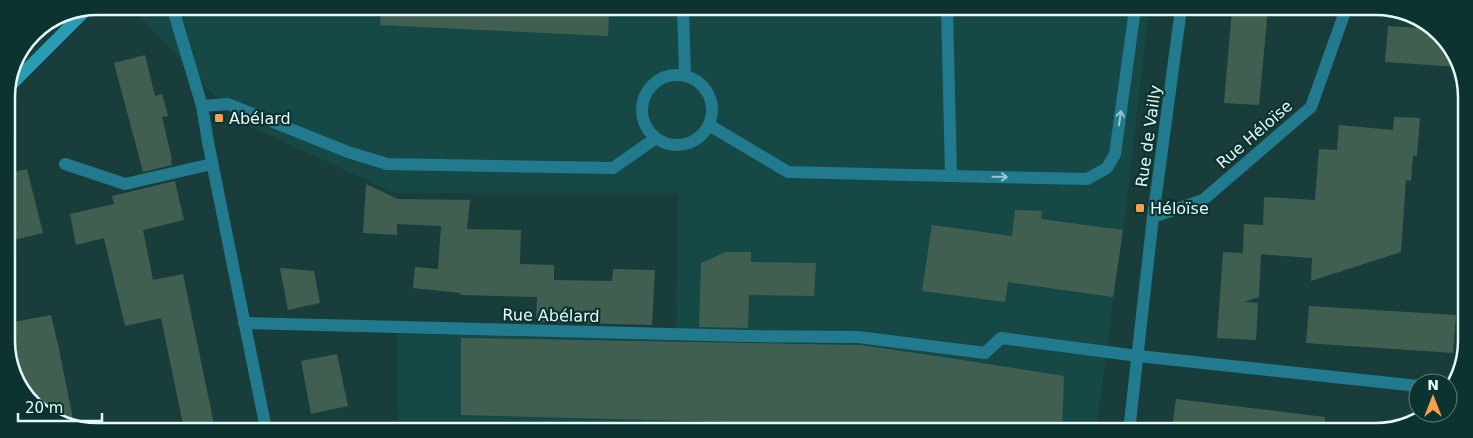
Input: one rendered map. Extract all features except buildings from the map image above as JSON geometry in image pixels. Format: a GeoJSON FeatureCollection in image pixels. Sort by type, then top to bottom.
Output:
{"type":"FeatureCollection","features":[{"type":"Feature","properties":{"kind":"main road"},"geometry":{"type":"LineString","coordinates":[[17,79],[79,17]]}},
{"type":"Feature","properties":{"kind":"street"},"geometry":{"type":"LineString","coordinates":[[175,15],[202,106],[265,423]]}},
{"type":"Feature","properties":{"kind":"street"},"geometry":{"type":"LineString","coordinates":[[683,15],[685,75]]}},
{"type":"Feature","properties":{"kind":"street"},"geometry":{"type":"LineString","coordinates":[[947,15],[951,176]]}},
{"type":"Feature","properties":{"kind":"street"},"geometry":{"type":"LineString","coordinates":[[709,125],[788,172],[1087,179],[1107,168],[1115,154],[1134,15]]}},
{"type":"Feature","properties":{"kind":"street","name":"Rue de Vailly"},"geometry":{"type":"LineString","coordinates":[[1131,423],[1153,217],[1180,15]]}},
{"type":"Feature","properties":{"kind":"street","name":"Rue Héloïse"},"geometry":{"type":"LineString","coordinates":[[1153,217],[1202,200],[1311,107],[1344,15]]}},
{"type":"Feature","properties":{"kind":"street"},"geometry":{"type":"LineString","coordinates":[[672,75],[685,75],[695,79],[703,85],[709,94],[712,104],[712,115],[709,125],[700,137],[686,144],[666,144],[648,130],[643,119],[642,107],[645,96],[652,85],[661,78],[672,75]]}},
{"type":"Feature","properties":{"kind":"street"},"geometry":{"type":"LineString","coordinates":[[202,106],[228,104],[348,152],[388,164],[613,168],[656,138]]}},
{"type":"Feature","properties":{"kind":"street"},"geometry":{"type":"LineString","coordinates":[[65,164],[124,184],[212,164]]}},
{"type":"Feature","properties":{"kind":"street","name":"Rue Abélard"},"geometry":{"type":"LineString","coordinates":[[244,323],[747,336],[858,337],[985,353],[1002,338],[1138,356]]}},
{"type":"Feature","properties":{"kind":"street"},"geometry":{"type":"LineString","coordinates":[[1138,356],[1408,385]]}},
{"type":"Feature","properties":{"kind":"shaded area"},"geometry":{"type":"Polygon","coordinates":[[[138,15],[1148,15],[1126,207],[1097,423],[398,423],[397,334],[676,338],[678,193],[395,193],[238,121],[138,15]]]}},
{"type":"Feature","properties":{"kind":"place","name":"Abélard"},"geometry":{"type":"Point","coordinates":[219,118]}},
{"type":"Feature","properties":{"kind":"place","name":"Héloïse"},"geometry":{"type":"Point","coordinates":[1140,208]}}]}
